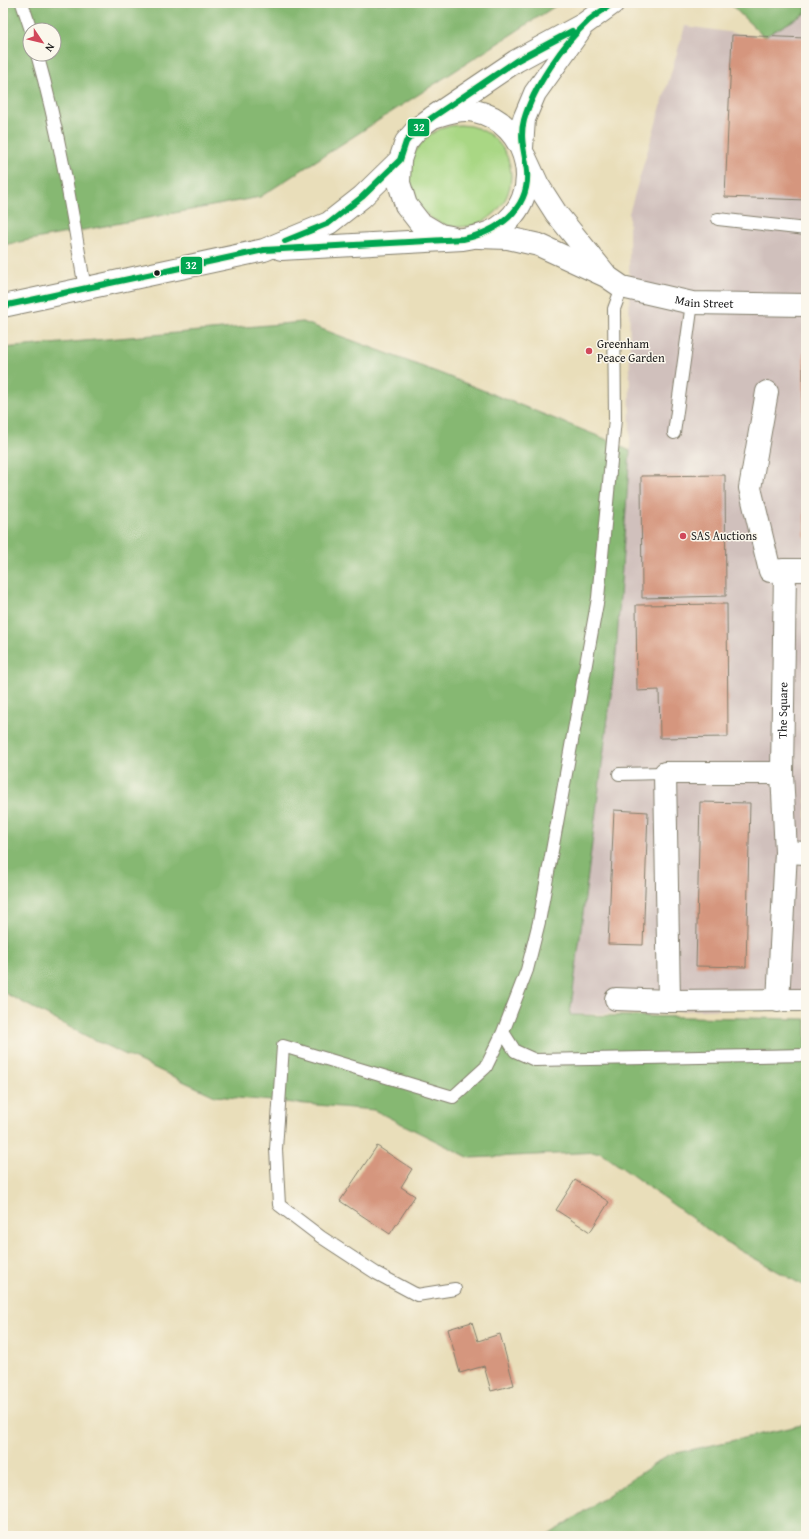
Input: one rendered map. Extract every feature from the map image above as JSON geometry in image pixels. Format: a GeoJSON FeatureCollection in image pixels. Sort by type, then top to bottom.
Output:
{"type":"FeatureCollection","features":[{"type":"Feature","properties":{"kind":"main road"},"geometry":{"type":"LineString","coordinates":[[471,238],[440,235],[420,223],[406,205],[399,183],[400,160],[406,142],[418,128],[433,117],[516,62],[584,24],[613,3]]}},
{"type":"Feature","properties":{"kind":"main road"},"geometry":{"type":"LineString","coordinates":[[3,306],[264,250],[471,238],[498,228],[513,214],[524,196],[527,176],[523,151],[524,119],[535,93],[584,24]]}},
{"type":"Feature","properties":{"kind":"main road"},"geometry":{"type":"LineString","coordinates":[[433,117],[453,110],[474,110],[494,117],[510,130],[523,151],[541,190],[614,282]]}},
{"type":"Feature","properties":{"kind":"main road"},"geometry":{"type":"LineString","coordinates":[[264,250],[329,223],[362,197],[400,160]]}},
{"type":"Feature","properties":{"kind":"main road","name":"Main Street"},"geometry":{"type":"LineString","coordinates":[[471,238],[508,238],[539,245],[614,282],[692,303],[806,305]]}},
{"type":"Feature","properties":{"kind":"main road"},"geometry":{"type":"LineString","coordinates":[[767,392],[750,488],[770,570],[795,570]]}},
{"type":"Feature","properties":{"kind":"main road","name":"The Square"},"geometry":{"type":"LineString","coordinates":[[778,1001],[796,853],[782,773],[795,570]]}},
{"type":"Feature","properties":{"kind":"main road"},"geometry":{"type":"LineString","coordinates":[[669,1001],[665,773],[782,773]]}},
{"type":"Feature","properties":{"kind":"main road"},"geometry":{"type":"LineString","coordinates":[[616,999],[669,1001],[806,1000]]}},
{"type":"Feature","properties":{"kind":"lane"},"geometry":{"type":"LineString","coordinates":[[22,3],[28,22]]}},
{"type":"Feature","properties":{"kind":"lane"},"geometry":{"type":"LineString","coordinates":[[39,62],[47,89],[71,200],[85,288]]}},
{"type":"Feature","properties":{"kind":"lane"},"geometry":{"type":"LineString","coordinates":[[718,219],[806,229]]}},
{"type":"Feature","properties":{"kind":"lane"},"geometry":{"type":"LineString","coordinates":[[455,1289],[417,1295],[376,1273],[321,1237],[279,1205],[276,1149],[283,1046],[453,1098],[486,1067],[503,1032],[527,970],[540,922],[598,598],[615,419],[614,282]]}},
{"type":"Feature","properties":{"kind":"lane"},"geometry":{"type":"LineString","coordinates":[[674,433],[692,303]]}},
{"type":"Feature","properties":{"kind":"lane"},"geometry":{"type":"LineString","coordinates":[[619,774],[665,773]]}},
{"type":"Feature","properties":{"kind":"lane"},"geometry":{"type":"LineString","coordinates":[[503,1032],[515,1051],[535,1060],[806,1055]]}},
{"type":"Feature","properties":{"kind":"shaded area"},"geometry":{"type":"Polygon","coordinates":[[[806,13],[806,1006],[570,1015],[616,655],[630,451],[629,213],[685,26],[764,37],[806,13]]]}},
{"type":"Feature","properties":{"kind":"green space"},"geometry":{"type":"Polygon","coordinates":[[[3,3],[560,3],[260,197],[3,245],[3,3]]]}},
{"type":"Feature","properties":{"kind":"green space"},"geometry":{"type":"Polygon","coordinates":[[[729,3],[806,3],[806,13],[764,37],[729,3]]]}},
{"type":"Feature","properties":{"kind":"green space"},"geometry":{"type":"Polygon","coordinates":[[[460,125],[479,129],[496,140],[507,157],[511,176],[507,195],[496,212],[479,223],[460,227],[441,223],[424,212],[413,195],[409,176],[413,157],[424,140],[441,129],[460,125]]]}},
{"type":"Feature","properties":{"kind":"green space"},"geometry":{"type":"Polygon","coordinates":[[[303,322],[442,374],[603,438],[630,451],[616,655],[570,1015],[806,1019],[806,1287],[725,1242],[600,1152],[470,1158],[374,1110],[215,1096],[94,1040],[3,992],[3,348],[303,322]]]}},
{"type":"Feature","properties":{"kind":"green space"},"geometry":{"type":"Polygon","coordinates":[[[806,1424],[806,1536],[547,1536],[668,1455],[806,1424]]]}},
{"type":"Feature","properties":{"kind":"building"},"geometry":{"type":"Polygon","coordinates":[[[732,35],[806,38],[806,200],[725,197],[732,35]]]}},
{"type":"Feature","properties":{"kind":"building"},"geometry":{"type":"Polygon","coordinates":[[[803,352],[806,352],[806,538],[804,538],[803,352]]]}},
{"type":"Feature","properties":{"kind":"building","name":"SAS Auctions"},"geometry":{"type":"Polygon","coordinates":[[[725,475],[726,596],[642,598],[641,476],[725,475]]]}},
{"type":"Feature","properties":{"kind":"building"},"geometry":{"type":"Polygon","coordinates":[[[727,604],[728,737],[660,738],[659,690],[637,691],[636,605],[727,604]]]}},
{"type":"Feature","properties":{"kind":"building"},"geometry":{"type":"Polygon","coordinates":[[[700,802],[750,803],[746,967],[696,966],[700,802]]]}},
{"type":"Feature","properties":{"kind":"building"},"geometry":{"type":"Polygon","coordinates":[[[614,810],[648,812],[643,945],[608,944],[614,810]]]}},
{"type":"Feature","properties":{"kind":"building"},"geometry":{"type":"Polygon","coordinates":[[[377,1146],[412,1169],[401,1187],[415,1196],[390,1234],[340,1201],[377,1146]]]}},
{"type":"Feature","properties":{"kind":"building"},"geometry":{"type":"Polygon","coordinates":[[[575,1180],[609,1202],[590,1232],[556,1210],[575,1180]]]}},
{"type":"Feature","properties":{"kind":"building"},"geometry":{"type":"Polygon","coordinates":[[[472,1322],[478,1341],[500,1334],[514,1385],[491,1391],[484,1366],[460,1373],[448,1329],[472,1322]]]}},
{"type":"Feature","properties":{"kind":"transit line","name":"32"},"geometry":{"type":"LineString","coordinates":[[3,306],[264,250],[463,239],[488,231],[509,217],[517,208],[523,197],[527,185],[527,171],[522,133],[524,120],[534,94],[550,67],[569,41],[591,18],[613,3]]}},
{"type":"Feature","properties":{"kind":"transit line","name":"32"},"geometry":{"type":"LineString","coordinates":[[285,241],[329,223],[362,197],[400,160],[406,142],[418,128],[433,117],[516,61],[572,31]]}},
{"type":"Feature","properties":{"kind":"place","name":"Greenham Peace Garden"},"geometry":{"type":"Point","coordinates":[589,351]}},
{"type":"Feature","properties":{"kind":"place","name":"SAS Auctions"},"geometry":{"type":"Point","coordinates":[683,536]}}]}
